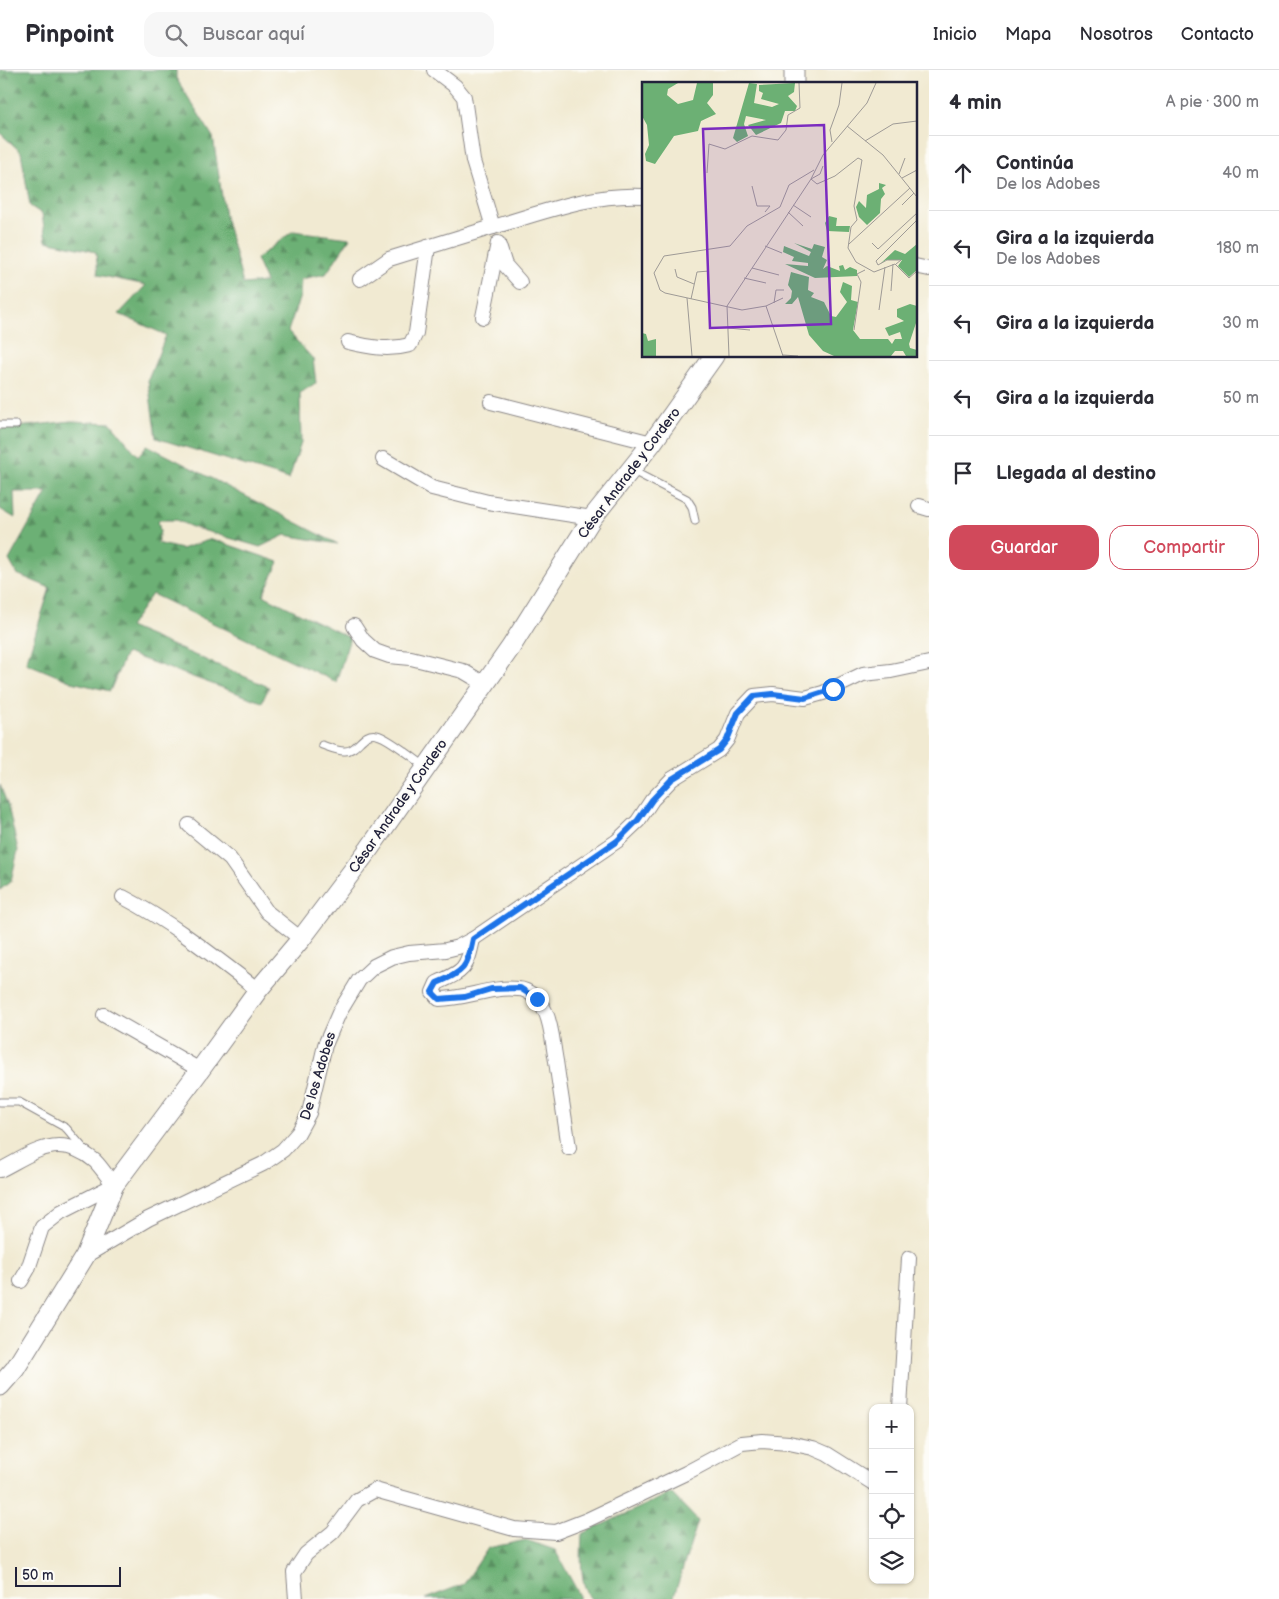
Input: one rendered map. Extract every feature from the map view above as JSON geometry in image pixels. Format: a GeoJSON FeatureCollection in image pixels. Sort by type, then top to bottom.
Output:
{"type":"FeatureCollection","features":[{"type":"Feature","properties":{"kind":"street"},"geometry":{"type":"LineString","coordinates":[[434,70],[456,86],[464,97],[473,161],[498,225],[498,243],[483,316]]}},
{"type":"Feature","properties":{"kind":"street"},"geometry":{"type":"LineString","coordinates":[[360,279],[389,259],[498,225],[579,202],[642,196]]}},
{"type":"Feature","properties":{"kind":"street"},"geometry":{"type":"LineString","coordinates":[[498,243],[505,265],[520,282]]}},
{"type":"Feature","properties":{"kind":"street"},"geometry":{"type":"LineString","coordinates":[[348,342],[373,348],[398,349],[410,345],[416,333],[428,247]]}},
{"type":"Feature","properties":{"kind":"street"},"geometry":{"type":"LineString","coordinates":[[916,266],[929,269]]}},
{"type":"Feature","properties":{"kind":"street","name":"César Andrade y Cordero"},"geometry":{"type":"LineString","coordinates":[[0,1386],[15,1369],[85,1256],[114,1185],[258,990],[301,939],[369,848],[511,647],[592,518],[652,443],[713,358]]}},
{"type":"Feature","properties":{"kind":"street"},"geometry":{"type":"LineString","coordinates":[[491,402],[652,443]]}},
{"type":"Feature","properties":{"kind":"street"},"geometry":{"type":"LineString","coordinates":[[383,459],[432,488],[488,502],[592,518]]}},
{"type":"Feature","properties":{"kind":"street"},"geometry":{"type":"LineString","coordinates":[[354,626],[363,640],[375,651],[389,656],[411,658],[463,671],[485,684]]}},
{"type":"Feature","properties":{"kind":"street","name":"De los Adobes"},"geometry":{"type":"LineString","coordinates":[[85,1256],[148,1219],[263,1164],[283,1150],[298,1133],[309,1113],[325,1045],[339,1014],[359,980],[374,966],[392,957],[408,953],[446,950],[458,947],[473,939],[617,841],[638,820],[652,800],[672,779],[719,750],[727,740],[738,713],[754,696],[773,694],[805,698],[823,693],[863,674],[892,671],[929,663]]}},
{"type":"Feature","properties":{"kind":"street"},"geometry":{"type":"LineString","coordinates":[[188,825],[230,859],[267,912],[301,939]]}},
{"type":"Feature","properties":{"kind":"street"},"geometry":{"type":"LineString","coordinates":[[124,897],[141,906],[202,947],[258,990]]}},
{"type":"Feature","properties":{"kind":"street"},"geometry":{"type":"LineString","coordinates":[[473,939],[469,961],[459,973],[437,983],[432,992],[439,999],[449,999],[465,997],[491,989],[520,988],[537,999],[546,1013],[553,1043],[569,1148]]}},
{"type":"Feature","properties":{"kind":"street"},"geometry":{"type":"LineString","coordinates":[[104,1015],[200,1070]]}},
{"type":"Feature","properties":{"kind":"street"},"geometry":{"type":"LineString","coordinates":[[0,1170],[39,1150],[56,1145],[72,1147],[95,1162],[114,1185],[61,1212],[42,1227],[28,1269],[21,1281]]}},
{"type":"Feature","properties":{"kind":"street"},"geometry":{"type":"LineString","coordinates":[[900,1404],[908,1258]]}},
{"type":"Feature","properties":{"kind":"street"},"geometry":{"type":"LineString","coordinates":[[296,1599],[294,1572],[306,1554],[333,1532],[357,1500],[375,1490],[514,1529],[556,1532],[587,1520],[686,1473],[742,1443],[762,1441],[789,1443],[813,1448],[827,1454],[869,1480]]}},
{"type":"Feature","properties":{"kind":"lane"},"geometry":{"type":"LineString","coordinates":[[0,426],[16,425]]}},
{"type":"Feature","properties":{"kind":"lane"},"geometry":{"type":"LineString","coordinates":[[631,470],[687,498],[692,507],[695,521]]}},
{"type":"Feature","properties":{"kind":"lane"},"geometry":{"type":"LineString","coordinates":[[322,745],[345,752],[352,749],[365,736],[377,734],[398,746],[426,768]]}},
{"type":"Feature","properties":{"kind":"lane"},"geometry":{"type":"LineString","coordinates":[[0,1102],[19,1102],[66,1128],[95,1162]]}},
{"type":"Feature","properties":{"kind":"green space"},"geometry":{"type":"Polygon","coordinates":[[[0,70],[176,70],[176,78],[213,137],[225,216],[243,284],[266,282],[256,259],[293,231],[350,238],[326,274],[301,279],[300,296],[288,331],[313,359],[316,383],[300,393],[301,443],[289,479],[156,438],[148,380],[166,335],[119,314],[146,285],[98,275],[96,252],[46,241],[42,214],[30,206],[21,152],[0,133],[0,70]]]}},
{"type":"Feature","properties":{"kind":"green space"},"geometry":{"type":"Polygon","coordinates":[[[71,421],[111,423],[138,456],[147,445],[338,544],[285,535],[260,547],[192,527],[176,520],[158,520],[160,532],[157,543],[181,549],[212,539],[279,562],[263,595],[350,638],[336,682],[152,594],[129,627],[269,687],[262,702],[126,653],[110,691],[72,682],[26,663],[50,588],[17,574],[9,560],[47,492],[14,492],[15,518],[0,509],[0,429],[71,421]]]}},
{"type":"Feature","properties":{"kind":"green space"},"geometry":{"type":"Polygon","coordinates":[[[0,785],[8,806],[18,850],[11,881],[0,890],[0,785]]]}},
{"type":"Feature","properties":{"kind":"green space"},"geometry":{"type":"Polygon","coordinates":[[[671,1493],[698,1521],[673,1599],[591,1599],[584,1585],[581,1559],[582,1534],[671,1493]]]}},
{"type":"Feature","properties":{"kind":"green space"},"geometry":{"type":"Polygon","coordinates":[[[526,1540],[555,1550],[579,1594],[579,1599],[425,1599],[464,1584],[488,1548],[526,1540]]]}},
{"type":"Feature","properties":{"kind":"route"},"geometry":{"type":"LineString","coordinates":[[537,999],[520,988],[491,989],[465,997],[449,999],[439,999],[432,992],[437,983],[459,973],[469,961],[473,939],[617,841],[638,820],[652,800],[672,779],[719,750],[727,740],[738,713],[754,696],[773,694],[805,698],[833,689]]}}]}
